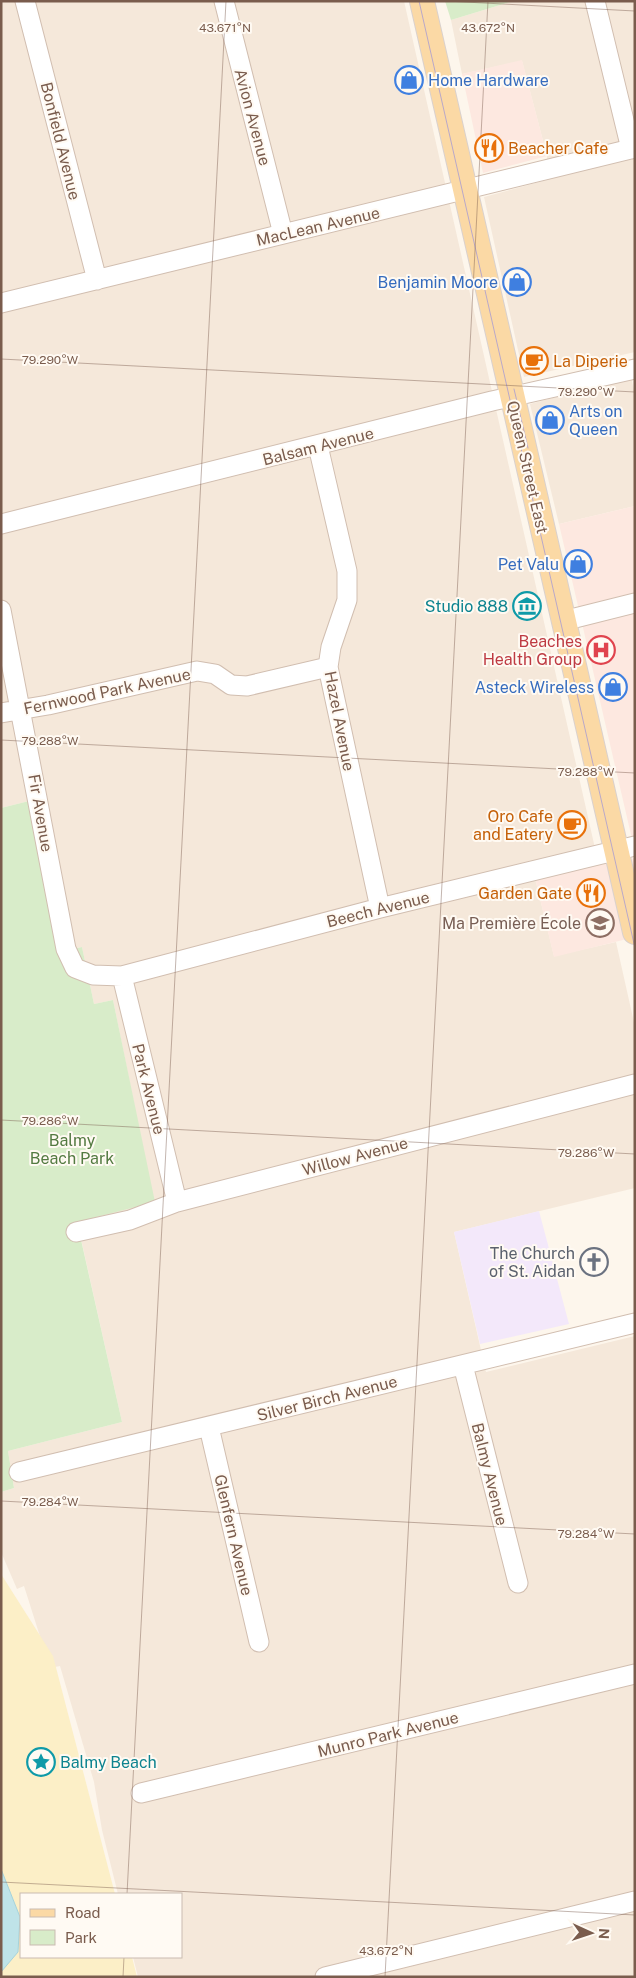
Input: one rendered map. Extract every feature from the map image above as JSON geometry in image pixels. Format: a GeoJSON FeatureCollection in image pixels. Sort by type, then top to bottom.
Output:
{"type":"FeatureCollection","features":[{"type":"Feature","properties":{"kind":"main road","name":"Queen Street East"},"geometry":{"type":"LineString","coordinates":[[422,1],[563,621],[625,848],[635,932]]}},
{"type":"Feature","properties":{"kind":"street","name":"Bonfield Avenue"},"geometry":{"type":"LineString","coordinates":[[25,1],[97,280]]}},
{"type":"Feature","properties":{"kind":"street","name":"Avion Avenue"},"geometry":{"type":"LineString","coordinates":[[224,1],[284,234]]}},
{"type":"Feature","properties":{"kind":"street"},"geometry":{"type":"LineString","coordinates":[[595,1],[633,149]]}},
{"type":"Feature","properties":{"kind":"street","name":"MacLean Avenue"},"geometry":{"type":"LineString","coordinates":[[1,303],[633,149]]}},
{"type":"Feature","properties":{"kind":"street","name":"Balsam Avenue"},"geometry":{"type":"LineString","coordinates":[[1,524],[512,397],[635,369]]}},
{"type":"Feature","properties":{"kind":"street","name":"Hazel Avenue"},"geometry":{"type":"LineString","coordinates":[[318,446],[347,571],[347,600],[331,647],[328,667],[380,908]]}},
{"type":"Feature","properties":{"kind":"street"},"geometry":{"type":"LineString","coordinates":[[563,621],[635,603]]}},
{"type":"Feature","properties":{"kind":"street","name":"Fir Avenue"},"geometry":{"type":"LineString","coordinates":[[1,610],[22,708],[66,949],[75,968],[93,975],[122,976]]}},
{"type":"Feature","properties":{"kind":"street","name":"Fernwood Park Avenue"},"geometry":{"type":"LineString","coordinates":[[1,713],[48,705],[197,671],[215,674],[231,685],[247,686],[328,667]]}},
{"type":"Feature","properties":{"kind":"street","name":"Beech Avenue"},"geometry":{"type":"LineString","coordinates":[[122,976],[380,908],[625,848]]}},
{"type":"Feature","properties":{"kind":"street","name":"Park Avenue"},"geometry":{"type":"LineString","coordinates":[[122,976],[177,1202]]}},
{"type":"Feature","properties":{"kind":"street","name":"Willow Avenue"},"geometry":{"type":"LineString","coordinates":[[76,1232],[130,1220],[177,1202],[635,1084]]}},
{"type":"Feature","properties":{"kind":"street","name":"Silver Birch Avenue"},"geometry":{"type":"LineString","coordinates":[[19,1472],[635,1323]]}},
{"type":"Feature","properties":{"kind":"street","name":"Balmy Avenue"},"geometry":{"type":"LineString","coordinates":[[463,1365],[518,1583]]}},
{"type":"Feature","properties":{"kind":"street","name":"Glenfern Avenue"},"geometry":{"type":"LineString","coordinates":[[209,1427],[259,1642]]}},
{"type":"Feature","properties":{"kind":"street","name":"Munro Park Avenue"},"geometry":{"type":"LineString","coordinates":[[141,1793],[635,1674]]}},
{"type":"Feature","properties":{"kind":"street"},"geometry":{"type":"LineString","coordinates":[[324,1977],[635,1901]]}},
{"type":"Feature","properties":{"kind":"shaded area"},"geometry":{"type":"Polygon","coordinates":[[[1,1],[404,1],[599,866],[535,878],[554,956],[616,942],[635,1027],[635,1188],[454,1232],[486,1372],[635,1336],[635,1977],[138,1977],[133,1958],[182,1958],[182,1893],[118,1893],[102,1830],[94,1782],[60,1666],[50,1668],[24,1586],[17,1589],[1,1552],[1,1492],[14,1488],[8,1451],[122,1422],[77,1221],[154,1202],[113,1000],[94,1004],[82,947],[73,949],[33,800],[1,808],[1,1]]]}},
{"type":"Feature","properties":{"kind":"shaded area"},"geometry":{"type":"Polygon","coordinates":[[[513,1],[635,1],[635,352],[524,377],[484,197],[547,180],[547,156],[522,61],[462,74],[451,20],[513,1]]]}},
{"type":"Feature","properties":{"kind":"shaded area"},"geometry":{"type":"Polygon","coordinates":[[[522,60],[547,156],[483,173],[462,74],[522,60]]]}},
{"type":"Feature","properties":{"kind":"shaded area"},"geometry":{"type":"Polygon","coordinates":[[[631,377],[635,395],[635,506],[559,524],[530,404],[631,377]]]}},
{"type":"Feature","properties":{"kind":"shaded area"},"geometry":{"type":"Polygon","coordinates":[[[635,506],[635,852],[559,524],[635,506]]]}},
{"type":"Feature","properties":{"kind":"shaded area"},"geometry":{"type":"Polygon","coordinates":[[[635,858],[635,937],[554,957],[535,878],[635,858]]]}},
{"type":"Feature","properties":{"kind":"shaded area"},"geometry":{"type":"Polygon","coordinates":[[[539,1211],[569,1324],[480,1344],[454,1232],[539,1211]]]}},
{"type":"Feature","properties":{"kind":"green space"},"geometry":{"type":"Polygon","coordinates":[[[445,1],[513,1],[451,20],[445,1]]]}},
{"type":"Feature","properties":{"kind":"green space","name":"Balmy Beach Park"},"geometry":{"type":"Polygon","coordinates":[[[33,800],[73,949],[82,947],[94,1004],[113,1000],[155,1202],[77,1222],[122,1422],[8,1451],[14,1488],[1,1492],[1,808],[33,800]]]}},
{"type":"Feature","properties":{"kind":"sand","name":"Balmy Beach"},"geometry":{"type":"Polygon","coordinates":[[[1,1574],[53,1656],[115,1893],[20,1893],[20,1917],[1,1869],[1,1574]]]}},
{"type":"Feature","properties":{"kind":"sand","name":"Balmy Beach"},"geometry":{"type":"Polygon","coordinates":[[[20,1917],[20,1958],[132,1958],[137,1977],[1,1977],[1,1972],[18,1952],[20,1917]]]}},
{"type":"Feature","properties":{"kind":"water"},"geometry":{"type":"Polygon","coordinates":[[[1,1869],[20,1917],[18,1952],[1,1972],[1,1869]]]}},
{"type":"Feature","properties":{"kind":"tram line"},"geometry":{"type":"LineString","coordinates":[[419,1],[635,948]]}},
{"type":"Feature","properties":{"kind":"tram line"},"geometry":{"type":"LineString","coordinates":[[514,389],[528,448]]}},
{"type":"Feature","properties":{"kind":"place","name":"Home Hardware"},"geometry":{"type":"Point","coordinates":[409,80]}},
{"type":"Feature","properties":{"kind":"place","name":"Beacher Cafe"},"geometry":{"type":"Point","coordinates":[489,148]}},
{"type":"Feature","properties":{"kind":"place","name":"Benjamin Moore"},"geometry":{"type":"Point","coordinates":[517,282]}},
{"type":"Feature","properties":{"kind":"place","name":"La Diperie"},"geometry":{"type":"Point","coordinates":[534,361]}},
{"type":"Feature","properties":{"kind":"place","name":"Arts on Queen"},"geometry":{"type":"Point","coordinates":[550,420]}},
{"type":"Feature","properties":{"kind":"place","name":"Pet Valu"},"geometry":{"type":"Point","coordinates":[578,564]}},
{"type":"Feature","properties":{"kind":"place","name":"Studio 888"},"geometry":{"type":"Point","coordinates":[527,606]}},
{"type":"Feature","properties":{"kind":"place","name":"Beaches Health Group"},"geometry":{"type":"Point","coordinates":[601,650]}},
{"type":"Feature","properties":{"kind":"place","name":"Asteck Wireless"},"geometry":{"type":"Point","coordinates":[613,687]}},
{"type":"Feature","properties":{"kind":"place","name":"Oro Cafe and Eatery"},"geometry":{"type":"Point","coordinates":[572,825]}},
{"type":"Feature","properties":{"kind":"place","name":"Garden Gate"},"geometry":{"type":"Point","coordinates":[591,893]}},
{"type":"Feature","properties":{"kind":"place","name":"Ma Première École"},"geometry":{"type":"Point","coordinates":[600,923]}},
{"type":"Feature","properties":{"kind":"place","name":"The Church of St. Aidan"},"geometry":{"type":"Point","coordinates":[594,1262]}},
{"type":"Feature","properties":{"kind":"place","name":"Balmy Beach"},"geometry":{"type":"Point","coordinates":[41,1762]}}]}
